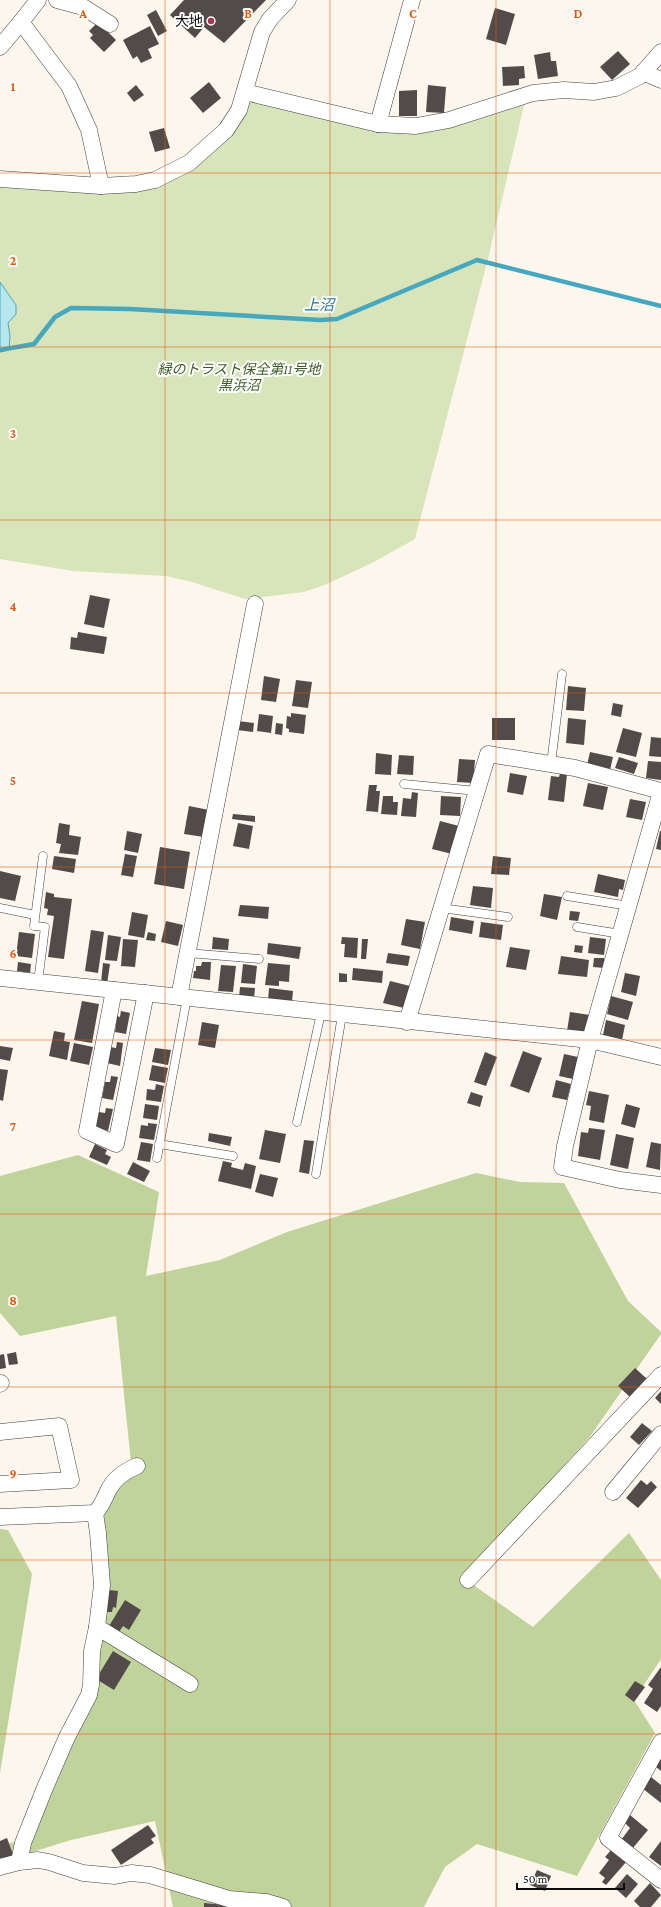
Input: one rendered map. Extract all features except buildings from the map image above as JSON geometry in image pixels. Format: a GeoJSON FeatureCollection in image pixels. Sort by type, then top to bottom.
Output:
{"type":"FeatureCollection","features":[{"type":"Feature","properties":{"kind":"street"},"geometry":{"type":"LineString","coordinates":[[0,47],[38,0]]}},
{"type":"Feature","properties":{"kind":"street"},"geometry":{"type":"LineString","coordinates":[[57,0],[83,8],[110,24]]}},
{"type":"Feature","properties":{"kind":"street"},"geometry":{"type":"LineString","coordinates":[[0,179],[102,186],[136,184],[155,180],[189,163],[226,130],[239,110],[262,32],[270,19],[288,0]]}},
{"type":"Feature","properties":{"kind":"street"},"geometry":{"type":"LineString","coordinates":[[378,124],[412,0]]}},
{"type":"Feature","properties":{"kind":"street"},"geometry":{"type":"LineString","coordinates":[[21,22],[69,86],[89,130],[102,186]]}},
{"type":"Feature","properties":{"kind":"street"},"geometry":{"type":"LineString","coordinates":[[245,92],[378,124],[416,126],[449,120],[533,93],[564,90],[594,92],[616,88],[640,76],[661,52]]}},
{"type":"Feature","properties":{"kind":"street"},"geometry":{"type":"LineString","coordinates":[[643,72],[661,80]]}},
{"type":"Feature","properties":{"kind":"street"},"geometry":{"type":"LineString","coordinates":[[183,997],[188,953],[255,604]]}},
{"type":"Feature","properties":{"kind":"street"},"geometry":{"type":"LineString","coordinates":[[407,1022],[488,754],[575,768],[661,792],[590,1040],[565,1146],[562,1167],[620,1180],[661,1185]]}},
{"type":"Feature","properties":{"kind":"street"},"geometry":{"type":"LineString","coordinates":[[0,978],[321,1013],[590,1040],[661,1057]]}},
{"type":"Feature","properties":{"kind":"street"},"geometry":{"type":"LineString","coordinates":[[114,990],[87,1131],[116,1144],[146,993]]}},
{"type":"Feature","properties":{"kind":"street"},"geometry":{"type":"LineString","coordinates":[[468,1580],[661,1374]]}},
{"type":"Feature","properties":{"kind":"street"},"geometry":{"type":"LineString","coordinates":[[0,1432],[60,1426],[71,1480],[0,1484]]}},
{"type":"Feature","properties":{"kind":"street"},"geometry":{"type":"LineString","coordinates":[[613,1492],[661,1434]]}},
{"type":"Feature","properties":{"kind":"street"},"geometry":{"type":"LineString","coordinates":[[0,1517],[95,1513],[102,1505],[108,1489],[114,1482],[120,1476],[137,1466]]}},
{"type":"Feature","properties":{"kind":"street"},"geometry":{"type":"LineString","coordinates":[[19,1862],[23,1843],[53,1769],[89,1695],[91,1685],[92,1651],[97,1627],[102,1585],[95,1513]]}},
{"type":"Feature","properties":{"kind":"street"},"geometry":{"type":"LineString","coordinates":[[97,1627],[190,1684]]}},
{"type":"Feature","properties":{"kind":"street"},"geometry":{"type":"LineString","coordinates":[[661,1742],[608,1838],[661,1880]]}},
{"type":"Feature","properties":{"kind":"street"},"geometry":{"type":"LineString","coordinates":[[0,1867],[19,1862],[38,1860],[83,1873],[115,1876],[131,1873],[150,1875],[229,1898],[266,1902],[283,1907]]}},
{"type":"Feature","properties":{"kind":"lane"},"geometry":{"type":"LineString","coordinates":[[551,764],[562,674]]}},
{"type":"Feature","properties":{"kind":"lane"},"geometry":{"type":"LineString","coordinates":[[404,784],[477,791]]}},
{"type":"Feature","properties":{"kind":"lane"},"geometry":{"type":"LineString","coordinates":[[38,982],[45,927],[34,926],[43,856]]}},
{"type":"Feature","properties":{"kind":"lane"},"geometry":{"type":"LineString","coordinates":[[567,896],[629,906]]}},
{"type":"Feature","properties":{"kind":"lane"},"geometry":{"type":"LineString","coordinates":[[0,908],[35,915]]}},
{"type":"Feature","properties":{"kind":"lane"},"geometry":{"type":"LineString","coordinates":[[441,908],[508,917]]}},
{"type":"Feature","properties":{"kind":"lane"},"geometry":{"type":"LineString","coordinates":[[577,927],[621,934]]}},
{"type":"Feature","properties":{"kind":"lane"},"geometry":{"type":"LineString","coordinates":[[188,953],[259,959]]}},
{"type":"Feature","properties":{"kind":"lane"},"geometry":{"type":"LineString","coordinates":[[157,1158],[183,997]]}},
{"type":"Feature","properties":{"kind":"lane"},"geometry":{"type":"LineString","coordinates":[[297,1122],[321,1013]]}},
{"type":"Feature","properties":{"kind":"lane"},"geometry":{"type":"LineString","coordinates":[[316,1174],[342,1015]]}},
{"type":"Feature","properties":{"kind":"lane"},"geometry":{"type":"LineString","coordinates":[[159,1144],[233,1156]]}},
{"type":"Feature","properties":{"kind":"green space","name":"緑のトラスト保全第11号地 黒浜沼"},"geometry":{"type":"Polygon","coordinates":[[[250,98],[366,126],[525,101],[488,259],[415,539],[374,562],[327,584],[304,592],[245,599],[192,582],[165,576],[73,571],[0,559],[0,185],[176,176],[250,98]]]}},
{"type":"Feature","properties":{"kind":"green space"},"geometry":{"type":"Polygon","coordinates":[[[78,1155],[159,1192],[146,1276],[220,1260],[287,1232],[476,1173],[520,1182],[564,1183],[628,1301],[661,1332],[661,1334],[589,1438],[462,1577],[533,1627],[629,1533],[661,1580],[661,1659],[634,1700],[655,1733],[577,1876],[477,1844],[445,1867],[424,1907],[259,1907],[259,1904],[223,1907],[173,1907],[155,1821],[71,1840],[0,1862],[0,1846],[33,1837],[104,1622],[97,1510],[131,1463],[116,1316],[20,1336],[0,1313],[0,1176],[78,1155]]]}},
{"type":"Feature","properties":{"kind":"green space"},"geometry":{"type":"Polygon","coordinates":[[[0,1529],[8,1530],[32,1574],[0,1773],[0,1529]]]}},
{"type":"Feature","properties":{"kind":"water"},"geometry":{"type":"Polygon","coordinates":[[[0,282],[16,305],[16,314],[8,323],[10,336],[9,350],[0,352],[0,282]]]}},
{"type":"Feature","properties":{"kind":"waterway","name":"上沼"},"geometry":{"type":"LineString","coordinates":[[0,350],[34,344],[55,317],[71,308],[130,309],[320,320],[337,319],[477,260],[661,306]]}},
{"type":"Feature","properties":{"kind":"place","name":"大地"},"geometry":{"type":"Point","coordinates":[211,21]}}]}
